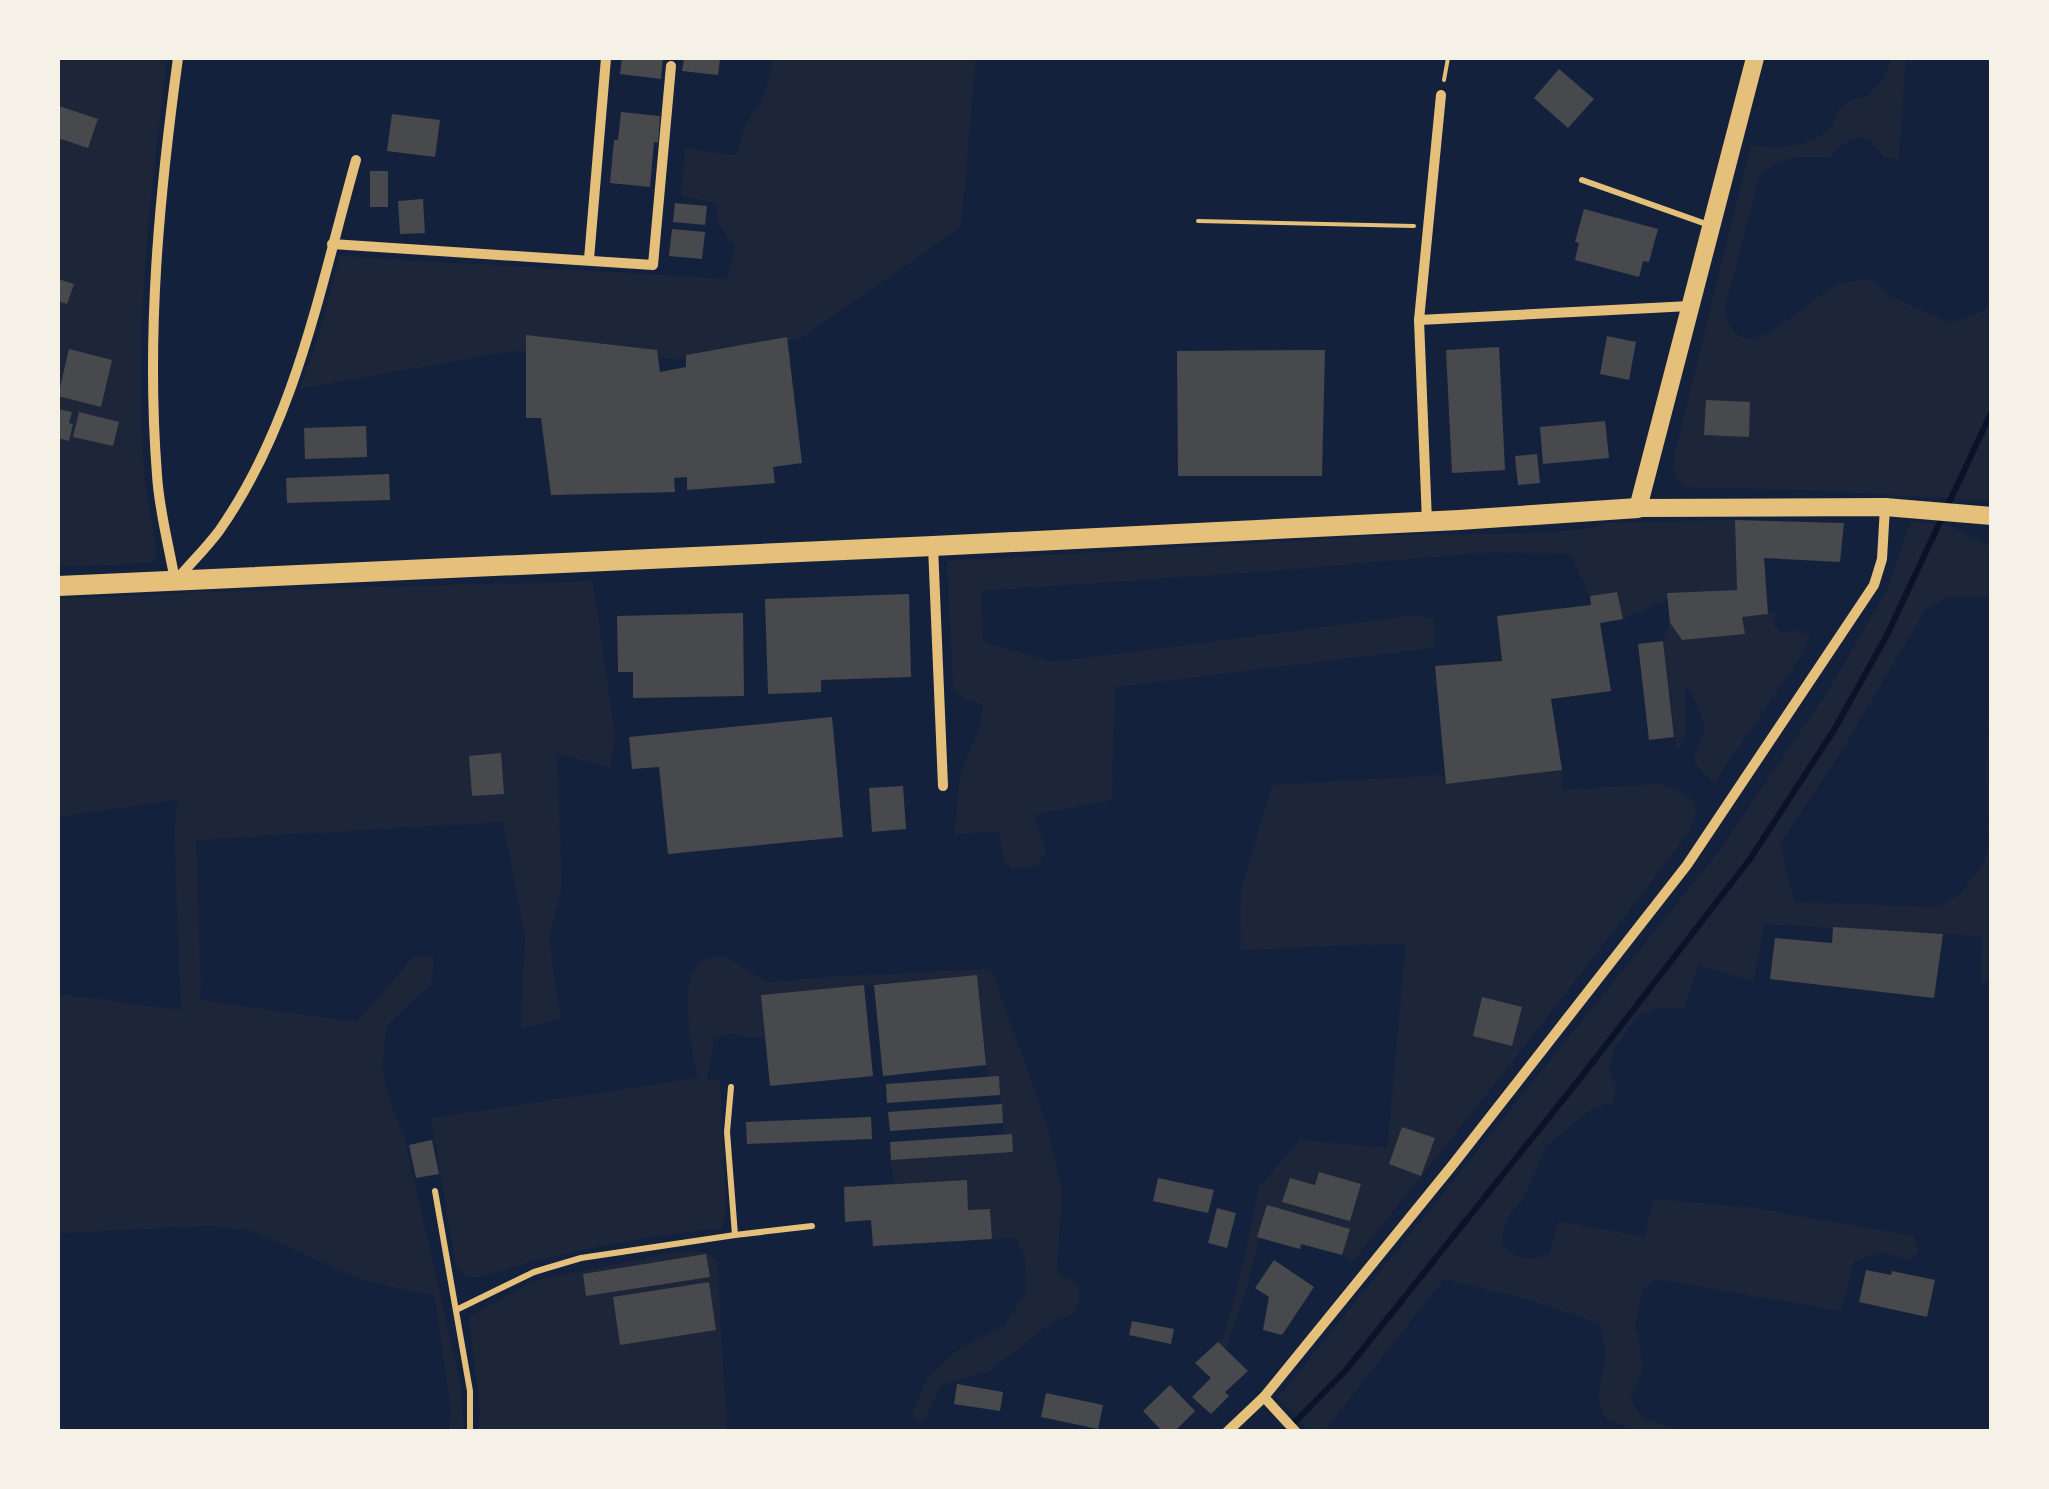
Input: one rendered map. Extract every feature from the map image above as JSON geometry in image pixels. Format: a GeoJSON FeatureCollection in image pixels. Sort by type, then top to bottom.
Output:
{"type":"FeatureCollection","features":[{"type":"Feature","properties":{"kind":"main road"},"geometry":{"type":"LineString","coordinates":[[1638,508],[1756,58]]}},
{"type":"Feature","properties":{"kind":"main road"},"geometry":{"type":"LineString","coordinates":[[58,586],[1427,522],[1638,508],[1885,507],[1992,516]]}},
{"type":"Feature","properties":{"kind":"street"},"geometry":{"type":"LineString","coordinates":[[175,582],[157,478],[153,362],[157,231],[178,58]]}},
{"type":"Feature","properties":{"kind":"street"},"geometry":{"type":"LineString","coordinates":[[589,259],[606,58]]}},
{"type":"Feature","properties":{"kind":"street"},"geometry":{"type":"LineString","coordinates":[[332,244],[653,265],[671,66]]}},
{"type":"Feature","properties":{"kind":"street"},"geometry":{"type":"LineString","coordinates":[[1427,522],[1420,320],[1441,94]]}},
{"type":"Feature","properties":{"kind":"street"},"geometry":{"type":"LineString","coordinates":[[175,582],[217,534],[242,494],[286,403],[306,348],[356,160]]}},
{"type":"Feature","properties":{"kind":"street"},"geometry":{"type":"LineString","coordinates":[[1420,320],[1690,306]]}},
{"type":"Feature","properties":{"kind":"street"},"geometry":{"type":"LineString","coordinates":[[1227,1432],[1264,1397],[1687,865],[1874,585],[1882,560],[1885,507]]}},
{"type":"Feature","properties":{"kind":"street"},"geometry":{"type":"LineString","coordinates":[[934,546],[943,786]]}},
{"type":"Feature","properties":{"kind":"street"},"geometry":{"type":"LineString","coordinates":[[1264,1397],[1295,1431]]}},
{"type":"Feature","properties":{"kind":"lane"},"geometry":{"type":"LineString","coordinates":[[1582,180],[1711,226]]}},
{"type":"Feature","properties":{"kind":"lane"},"geometry":{"type":"LineString","coordinates":[[731,1087],[727,1132],[736,1235]]}},
{"type":"Feature","properties":{"kind":"lane"},"geometry":{"type":"LineString","coordinates":[[436,1192],[470,1391],[470,1432]]}},
{"type":"Feature","properties":{"kind":"lane"},"geometry":{"type":"LineString","coordinates":[[456,1310],[534,1272],[581,1258],[812,1226]]}},
{"type":"Feature","properties":{"kind":"path"},"geometry":{"type":"LineString","coordinates":[[1441,94],[1448,58]]}},
{"type":"Feature","properties":{"kind":"path"},"geometry":{"type":"LineString","coordinates":[[1198,221],[1428,226]]}},
{"type":"Feature","properties":{"kind":"shaded area"},"geometry":{"type":"Polygon","coordinates":[[[58,58],[167,58],[142,315],[141,418],[144,470],[156,546],[153,563],[58,567],[58,58]]]}},
{"type":"Feature","properties":{"kind":"shaded area"},"geometry":{"type":"Polygon","coordinates":[[[772,58],[976,58],[961,227],[801,338],[695,360],[512,351],[300,389],[340,256],[727,279],[735,247],[718,223],[717,203],[681,196],[685,148],[737,156],[745,124],[759,106],[770,77],[772,58]]]}},
{"type":"Feature","properties":{"kind":"shaded area"},"geometry":{"type":"Polygon","coordinates":[[[1892,58],[1906,58],[1899,160],[1883,156],[1871,141],[1858,137],[1840,146],[1830,157],[1784,161],[1759,177],[1724,311],[1735,332],[1751,338],[1764,335],[1832,288],[1850,281],[1873,279],[1889,296],[1951,323],[1984,311],[1991,299],[1991,501],[1686,487],[1674,472],[1675,453],[1751,145],[1790,146],[1816,139],[1834,122],[1838,110],[1869,95],[1884,77],[1892,58]]]}},
{"type":"Feature","properties":{"kind":"shaded area"},"geometry":{"type":"Polygon","coordinates":[[[1735,520],[1737,590],[1668,593],[1668,600],[1623,619],[1617,592],[1590,596],[1570,554],[1490,552],[981,591],[983,642],[1053,662],[1416,615],[1434,619],[1434,648],[1115,687],[1112,800],[1034,815],[1046,850],[1037,866],[1013,869],[1004,861],[999,831],[955,835],[960,779],[980,723],[982,704],[966,700],[953,689],[947,561],[1392,535],[1545,533],[1606,523],[1735,520]]]}},
{"type":"Feature","properties":{"kind":"shaded area"},"geometry":{"type":"Polygon","coordinates":[[[1911,521],[1950,526],[1991,547],[1991,597],[1947,597],[1926,609],[1780,844],[1794,902],[1939,907],[1959,895],[1981,867],[1989,848],[1986,773],[1991,658],[1991,976],[1981,989],[1982,936],[1764,924],[1754,982],[1699,965],[1683,1009],[1658,1008],[1638,1016],[1614,1048],[1609,1070],[1616,1086],[1613,1103],[1594,1107],[1547,1145],[1522,1201],[1511,1212],[1502,1245],[1524,1258],[1550,1254],[1558,1221],[1645,1237],[1653,1199],[1754,1208],[1914,1236],[1918,1251],[1910,1261],[1882,1252],[1854,1261],[1841,1311],[1656,1279],[1643,1289],[1635,1324],[1643,1368],[1630,1399],[1641,1416],[1680,1431],[1635,1431],[1605,1418],[1598,1399],[1606,1350],[1599,1323],[1530,1300],[1444,1279],[1324,1431],[1307,1431],[1278,1398],[1716,855],[1827,693],[1888,588],[1911,521]]]}},
{"type":"Feature","properties":{"kind":"shaded area"},"geometry":{"type":"Polygon","coordinates":[[[593,581],[615,734],[611,768],[557,753],[562,885],[549,939],[561,1019],[521,1029],[525,937],[503,822],[196,840],[201,1000],[357,1022],[415,955],[435,958],[431,984],[387,1025],[382,1071],[404,1135],[460,1383],[463,1431],[449,1431],[451,1410],[435,1296],[365,1281],[250,1230],[209,1226],[58,1233],[58,994],[181,1010],[174,829],[178,800],[58,817],[58,599],[593,581]]]}},
{"type":"Feature","properties":{"kind":"shaded area"},"geometry":{"type":"Polygon","coordinates":[[[1776,612],[1773,625],[1782,633],[1793,630],[1810,635],[1801,656],[1714,783],[1693,761],[1705,729],[1685,683],[1685,735],[1677,752],[1663,641],[1670,623],[1682,640],[1744,634],[1742,617],[1776,612]]]}},
{"type":"Feature","properties":{"kind":"shaded area"},"geometry":{"type":"Polygon","coordinates":[[[1562,770],[1562,790],[1661,784],[1694,801],[1696,815],[1688,833],[1606,941],[1353,1261],[1342,1255],[1349,1229],[1267,1206],[1226,1350],[1218,1342],[1224,1336],[1244,1261],[1259,1187],[1300,1140],[1387,1148],[1406,943],[1240,950],[1241,891],[1272,785],[1446,775],[1447,784],[1562,770]]]}},
{"type":"Feature","properties":{"kind":"shaded area"},"geometry":{"type":"Polygon","coordinates":[[[724,956],[767,982],[991,969],[1046,1122],[1062,1189],[1057,1273],[1075,1283],[1081,1296],[1073,1313],[1052,1322],[989,1371],[941,1385],[923,1424],[911,1416],[927,1378],[960,1348],[1003,1327],[1026,1293],[1025,1258],[1016,1238],[992,1239],[990,1209],[968,1210],[967,1181],[894,1184],[891,1160],[1013,1152],[1012,1134],[1003,1134],[999,1077],[988,1077],[977,975],[762,995],[765,1039],[729,1034],[714,1039],[707,1079],[720,1081],[726,1207],[722,1228],[610,1245],[468,1278],[456,1265],[431,1118],[697,1078],[688,1017],[689,984],[701,962],[724,956]]]}},
{"type":"Feature","properties":{"kind":"shaded area"},"geometry":{"type":"Polygon","coordinates":[[[676,1252],[706,1252],[717,1261],[727,1431],[478,1431],[480,1411],[469,1317],[533,1281],[676,1252]]]}},
{"type":"Feature","properties":{"kind":"building"},"geometry":{"type":"Polygon","coordinates":[[[622,58],[663,58],[661,79],[620,74],[622,58]]]}},
{"type":"Feature","properties":{"kind":"building"},"geometry":{"type":"Polygon","coordinates":[[[684,58],[720,58],[718,75],[682,71],[684,58]]]}},
{"type":"Feature","properties":{"kind":"building"},"geometry":{"type":"Polygon","coordinates":[[[1559,69],[1594,99],[1568,128],[1534,98],[1559,69]]]}},
{"type":"Feature","properties":{"kind":"building"},"geometry":{"type":"Polygon","coordinates":[[[59,106],[98,119],[88,148],[58,138],[59,106]]]}},
{"type":"Feature","properties":{"kind":"building"},"geometry":{"type":"Polygon","coordinates":[[[621,112],[660,116],[650,187],[610,183],[621,112]]]}},
{"type":"Feature","properties":{"kind":"building"},"geometry":{"type":"Polygon","coordinates":[[[392,114],[440,120],[435,157],[387,151],[392,114]]]}},
{"type":"Feature","properties":{"kind":"building"},"geometry":{"type":"Polygon","coordinates":[[[370,171],[388,171],[388,207],[370,207],[370,171]]]}},
{"type":"Feature","properties":{"kind":"building"},"geometry":{"type":"Polygon","coordinates":[[[423,199],[425,233],[400,234],[398,201],[423,199]]]}},
{"type":"Feature","properties":{"kind":"building"},"geometry":{"type":"Polygon","coordinates":[[[675,203],[707,206],[705,225],[673,222],[675,203]]]}},
{"type":"Feature","properties":{"kind":"building"},"geometry":{"type":"Polygon","coordinates":[[[1584,209],[1658,229],[1649,262],[1643,261],[1639,277],[1575,260],[1579,243],[1575,242],[1584,209]]]}},
{"type":"Feature","properties":{"kind":"building"},"geometry":{"type":"Polygon","coordinates":[[[672,229],[705,232],[702,259],[669,256],[672,229]]]}},
{"type":"Feature","properties":{"kind":"building"},"geometry":{"type":"Polygon","coordinates":[[[58,279],[74,284],[67,304],[58,301],[58,279]]]}},
{"type":"Feature","properties":{"kind":"building"},"geometry":{"type":"Polygon","coordinates":[[[526,335],[657,350],[660,372],[686,367],[686,355],[787,337],[802,463],[773,467],[775,483],[687,490],[687,477],[674,478],[675,492],[551,495],[541,418],[526,418],[526,335]]]}},
{"type":"Feature","properties":{"kind":"building"},"geometry":{"type":"Polygon","coordinates":[[[1607,336],[1636,342],[1629,380],[1600,374],[1607,336]]]}},
{"type":"Feature","properties":{"kind":"building"},"geometry":{"type":"Polygon","coordinates":[[[1499,347],[1505,470],[1452,473],[1446,350],[1499,347]]]}},
{"type":"Feature","properties":{"kind":"building"},"geometry":{"type":"Polygon","coordinates":[[[69,349],[112,360],[101,407],[58,396],[69,349]]]}},
{"type":"Feature","properties":{"kind":"building"},"geometry":{"type":"Polygon","coordinates":[[[1325,350],[1322,476],[1178,476],[1177,351],[1325,350]]]}},
{"type":"Feature","properties":{"kind":"building"},"geometry":{"type":"Polygon","coordinates":[[[1706,400],[1750,402],[1749,437],[1704,435],[1706,400]]]}},
{"type":"Feature","properties":{"kind":"building"},"geometry":{"type":"Polygon","coordinates":[[[58,409],[72,412],[69,441],[58,438],[58,409]]]}},
{"type":"Feature","properties":{"kind":"building"},"geometry":{"type":"Polygon","coordinates":[[[79,412],[119,422],[113,446],[73,437],[79,412]]]}},
{"type":"Feature","properties":{"kind":"building"},"geometry":{"type":"Polygon","coordinates":[[[1605,421],[1609,458],[1543,464],[1540,427],[1605,421]]]}},
{"type":"Feature","properties":{"kind":"building"},"geometry":{"type":"Polygon","coordinates":[[[366,426],[367,457],[305,459],[304,428],[366,426]]]}},
{"type":"Feature","properties":{"kind":"building"},"geometry":{"type":"Polygon","coordinates":[[[1537,454],[1540,483],[1518,485],[1515,456],[1537,454]]]}},
{"type":"Feature","properties":{"kind":"building"},"geometry":{"type":"Polygon","coordinates":[[[389,474],[390,500],[287,503],[286,478],[389,474]]]}},
{"type":"Feature","properties":{"kind":"building"},"geometry":{"type":"Polygon","coordinates":[[[1735,520],[1844,523],[1840,562],[1764,558],[1768,614],[1742,617],[1745,634],[1682,640],[1670,623],[1667,593],[1737,590],[1735,520]]]}},
{"type":"Feature","properties":{"kind":"building"},"geometry":{"type":"Polygon","coordinates":[[[1617,592],[1623,619],[1600,623],[1611,691],[1551,699],[1562,770],[1446,784],[1435,666],[1502,661],[1497,616],[1591,605],[1590,596],[1617,592]]]}},
{"type":"Feature","properties":{"kind":"building"},"geometry":{"type":"Polygon","coordinates":[[[909,594],[911,677],[821,680],[821,692],[768,694],[765,599],[909,594]]]}},
{"type":"Feature","properties":{"kind":"building"},"geometry":{"type":"Polygon","coordinates":[[[743,613],[744,696],[633,698],[633,672],[618,672],[617,616],[743,613]]]}},
{"type":"Feature","properties":{"kind":"building"},"geometry":{"type":"Polygon","coordinates":[[[1663,641],[1674,737],[1649,740],[1638,644],[1663,641]]]}},
{"type":"Feature","properties":{"kind":"building"},"geometry":{"type":"Polygon","coordinates":[[[832,717],[843,837],[668,854],[659,767],[632,769],[629,737],[832,717]]]}},
{"type":"Feature","properties":{"kind":"building"},"geometry":{"type":"Polygon","coordinates":[[[501,753],[504,794],[472,796],[469,756],[501,753]]]}},
{"type":"Feature","properties":{"kind":"building"},"geometry":{"type":"Polygon","coordinates":[[[903,786],[906,829],[872,832],[869,788],[903,786]]]}},
{"type":"Feature","properties":{"kind":"building"},"geometry":{"type":"Polygon","coordinates":[[[1833,927],[1943,934],[1934,998],[1770,979],[1775,938],[1832,943],[1833,927]]]}},
{"type":"Feature","properties":{"kind":"building"},"geometry":{"type":"Polygon","coordinates":[[[977,975],[986,1065],[883,1076],[874,985],[977,975]]]}},
{"type":"Feature","properties":{"kind":"building"},"geometry":{"type":"Polygon","coordinates":[[[864,985],[873,1076],[770,1086],[761,995],[864,985]]]}},
{"type":"Feature","properties":{"kind":"building"},"geometry":{"type":"Polygon","coordinates":[[[1482,997],[1522,1007],[1512,1046],[1473,1036],[1482,997]]]}},
{"type":"Feature","properties":{"kind":"building"},"geometry":{"type":"Polygon","coordinates":[[[999,1076],[1000,1095],[887,1103],[886,1084],[999,1076]]]}},
{"type":"Feature","properties":{"kind":"building"},"geometry":{"type":"Polygon","coordinates":[[[1002,1104],[1003,1123],[890,1131],[888,1112],[1002,1104]]]}},
{"type":"Feature","properties":{"kind":"building"},"geometry":{"type":"Polygon","coordinates":[[[871,1117],[872,1139],[747,1144],[746,1122],[871,1117]]]}},
{"type":"Feature","properties":{"kind":"building"},"geometry":{"type":"Polygon","coordinates":[[[1402,1127],[1435,1138],[1421,1176],[1389,1164],[1402,1127]]]}},
{"type":"Feature","properties":{"kind":"building"},"geometry":{"type":"Polygon","coordinates":[[[1012,1134],[1013,1152],[891,1160],[890,1142],[1012,1134]]]}},
{"type":"Feature","properties":{"kind":"building"},"geometry":{"type":"Polygon","coordinates":[[[432,1140],[439,1174],[416,1178],[409,1145],[432,1140]]]}},
{"type":"Feature","properties":{"kind":"building"},"geometry":{"type":"Polygon","coordinates":[[[1319,1172],[1361,1184],[1350,1221],[1282,1202],[1290,1178],[1315,1185],[1319,1172]]]}},
{"type":"Feature","properties":{"kind":"building"},"geometry":{"type":"Polygon","coordinates":[[[1158,1178],[1214,1190],[1208,1213],[1153,1201],[1158,1178]]]}},
{"type":"Feature","properties":{"kind":"building"},"geometry":{"type":"Polygon","coordinates":[[[967,1180],[968,1210],[990,1209],[992,1239],[873,1246],[871,1220],[845,1222],[844,1187],[967,1180]]]}},
{"type":"Feature","properties":{"kind":"building"},"geometry":{"type":"Polygon","coordinates":[[[1267,1205],[1350,1229],[1342,1255],[1257,1237],[1267,1205]]]}},
{"type":"Feature","properties":{"kind":"building"},"geometry":{"type":"Polygon","coordinates":[[[1217,1208],[1236,1213],[1227,1248],[1208,1243],[1217,1208]]]}},
{"type":"Feature","properties":{"kind":"building"},"geometry":{"type":"Polygon","coordinates":[[[706,1254],[710,1277],[586,1296],[583,1274],[706,1254]]]}},
{"type":"Feature","properties":{"kind":"building"},"geometry":{"type":"Polygon","coordinates":[[[1274,1260],[1314,1287],[1282,1335],[1263,1330],[1269,1297],[1255,1288],[1274,1260]]]}},
{"type":"Feature","properties":{"kind":"building"},"geometry":{"type":"Polygon","coordinates":[[[1866,1270],[1935,1280],[1927,1317],[1859,1302],[1866,1270]]]}},
{"type":"Feature","properties":{"kind":"building"},"geometry":{"type":"Polygon","coordinates":[[[709,1282],[716,1330],[620,1345],[613,1297],[709,1282]]]}},
{"type":"Feature","properties":{"kind":"building"},"geometry":{"type":"Polygon","coordinates":[[[1132,1321],[1174,1329],[1171,1344],[1129,1335],[1132,1321]]]}},
{"type":"Feature","properties":{"kind":"building"},"geometry":{"type":"Polygon","coordinates":[[[1218,1342],[1248,1371],[1225,1392],[1229,1396],[1211,1414],[1192,1397],[1211,1378],[1195,1363],[1218,1342]]]}},
{"type":"Feature","properties":{"kind":"building"},"geometry":{"type":"Polygon","coordinates":[[[957,1384],[1003,1392],[1000,1411],[954,1404],[957,1384]]]}},
{"type":"Feature","properties":{"kind":"building"},"geometry":{"type":"Polygon","coordinates":[[[1170,1385],[1195,1411],[1174,1432],[1163,1432],[1143,1411],[1170,1385]]]}},
{"type":"Feature","properties":{"kind":"building"},"geometry":{"type":"Polygon","coordinates":[[[1046,1393],[1103,1405],[1098,1429],[1041,1417],[1046,1393]]]}},
{"type":"Feature","properties":{"kind":"waterway"},"geometry":{"type":"LineString","coordinates":[[1285,1432],[1346,1370],[1750,859],[1834,730],[1887,635],[1992,411]]}}]}
